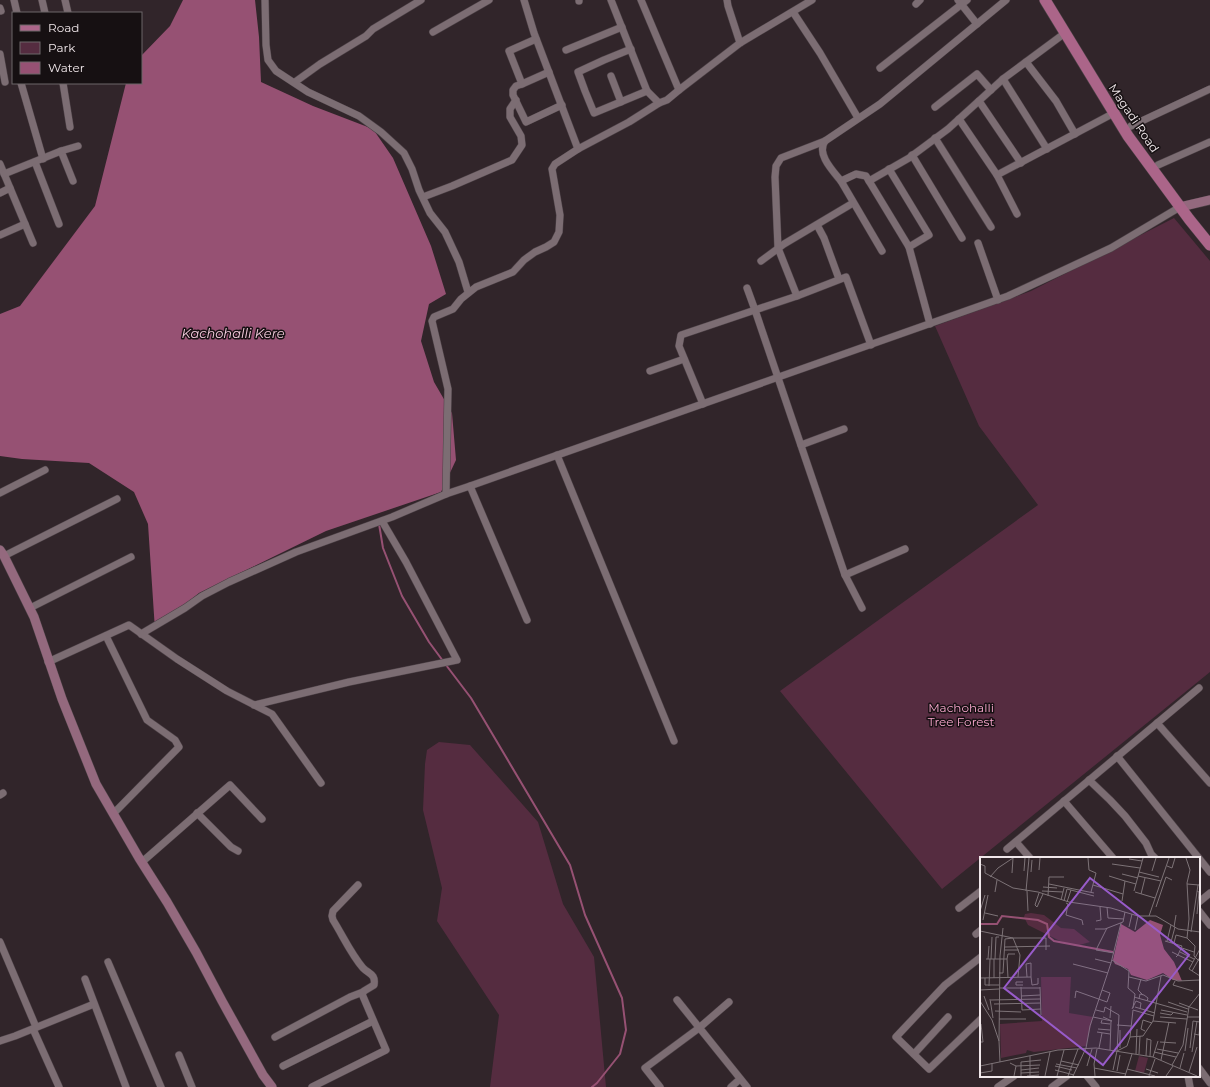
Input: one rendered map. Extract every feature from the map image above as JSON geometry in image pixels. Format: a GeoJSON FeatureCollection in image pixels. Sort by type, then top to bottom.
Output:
{"type":"FeatureCollection","features":[{"type":"Feature","properties":{"kind":"main road","name":"Magadi Road"},"geometry":{"type":"LineString","coordinates":[[1045,0],[1129,137],[1184,206],[1210,234]]}},
{"type":"Feature","properties":{"kind":"main road","name":"Magadi Road"},"geometry":{"type":"LineString","coordinates":[[1053,0],[1130,126],[1158,165],[1210,245]]}},
{"type":"Feature","properties":{"kind":"street"},"geometry":{"type":"LineString","coordinates":[[14,0],[17,12]]}},
{"type":"Feature","properties":{"kind":"street"},"geometry":{"type":"LineString","coordinates":[[42,0],[45,12]]}},
{"type":"Feature","properties":{"kind":"street"},"geometry":{"type":"LineString","coordinates":[[65,0],[68,12]]}},
{"type":"Feature","properties":{"kind":"street"},"geometry":{"type":"LineString","coordinates":[[265,0],[266,45],[268,60],[276,71],[295,82],[308,92],[359,116],[404,153],[430,213],[445,232],[454,250],[468,292]]}},
{"type":"Feature","properties":{"kind":"street"},"geometry":{"type":"LineString","coordinates":[[295,82],[320,64],[366,36],[373,29],[421,0]]}},
{"type":"Feature","properties":{"kind":"street"},"geometry":{"type":"LineString","coordinates":[[433,32],[489,0]]}},
{"type":"Feature","properties":{"kind":"street"},"geometry":{"type":"LineString","coordinates":[[524,0],[536,39],[578,149]]}},
{"type":"Feature","properties":{"kind":"street"},"geometry":{"type":"LineString","coordinates":[[611,0],[647,90],[659,104]]}},
{"type":"Feature","properties":{"kind":"street"},"geometry":{"type":"LineString","coordinates":[[641,0],[679,90]]}},
{"type":"Feature","properties":{"kind":"street"},"geometry":{"type":"LineString","coordinates":[[727,0],[740,43]]}},
{"type":"Feature","properties":{"kind":"street"},"geometry":{"type":"LineString","coordinates":[[446,494],[448,389],[432,321],[434,317],[453,309],[468,292],[476,287],[513,272],[524,260],[554,242],[559,232],[560,215],[552,169],[555,164],[578,149],[667,100],[740,43],[812,0]]}},
{"type":"Feature","properties":{"kind":"street"},"geometry":{"type":"LineString","coordinates":[[797,296],[778,248],[775,177],[776,166],[781,158],[824,141],[880,104],[1006,0]]}},
{"type":"Feature","properties":{"kind":"street"},"geometry":{"type":"LineString","coordinates":[[880,68],[962,2],[977,24]]}},
{"type":"Feature","properties":{"kind":"street"},"geometry":{"type":"LineString","coordinates":[[793,12],[820,52],[858,118]]}},
{"type":"Feature","properties":{"kind":"street"},"geometry":{"type":"LineString","coordinates":[[566,50],[622,27]]}},
{"type":"Feature","properties":{"kind":"street"},"geometry":{"type":"LineString","coordinates":[[869,181],[912,155],[935,138],[980,101],[1003,79],[1065,33]]}},
{"type":"Feature","properties":{"kind":"street"},"geometry":{"type":"LineString","coordinates":[[522,84],[506,53],[536,39]]}},
{"type":"Feature","properties":{"kind":"street"},"geometry":{"type":"LineString","coordinates":[[630,50],[578,72],[594,112],[647,90]]}},
{"type":"Feature","properties":{"kind":"street"},"geometry":{"type":"LineString","coordinates":[[0,54],[2,83],[12,81]]}},
{"type":"Feature","properties":{"kind":"street"},"geometry":{"type":"LineString","coordinates":[[1026,62],[1056,101],[1075,134]]}},
{"type":"Feature","properties":{"kind":"street"},"geometry":{"type":"LineString","coordinates":[[549,72],[516,86],[513,90],[516,100],[526,122],[562,105]]}},
{"type":"Feature","properties":{"kind":"street"},"geometry":{"type":"LineString","coordinates":[[935,107],[977,74],[991,90]]}},
{"type":"Feature","properties":{"kind":"street"},"geometry":{"type":"LineString","coordinates":[[611,76],[621,102]]}},
{"type":"Feature","properties":{"kind":"street"},"geometry":{"type":"LineString","coordinates":[[1003,79],[1047,149]]}},
{"type":"Feature","properties":{"kind":"street"},"geometry":{"type":"LineString","coordinates":[[21,84],[42,159]]}},
{"type":"Feature","properties":{"kind":"street"},"geometry":{"type":"LineString","coordinates":[[62,84],[70,127]]}},
{"type":"Feature","properties":{"kind":"street"},"geometry":{"type":"LineString","coordinates":[[1130,126],[1210,89]]}},
{"type":"Feature","properties":{"kind":"street"},"geometry":{"type":"LineString","coordinates":[[423,197],[512,160],[522,145],[521,136],[510,117],[510,109],[516,100]]}},
{"type":"Feature","properties":{"kind":"street"},"geometry":{"type":"LineString","coordinates":[[980,101],[1021,163]]}},
{"type":"Feature","properties":{"kind":"street"},"geometry":{"type":"LineString","coordinates":[[997,175],[1114,113]]}},
{"type":"Feature","properties":{"kind":"street"},"geometry":{"type":"LineString","coordinates":[[959,119],[997,175],[1017,214]]}},
{"type":"Feature","properties":{"kind":"street"},"geometry":{"type":"LineString","coordinates":[[935,138],[991,227]]}},
{"type":"Feature","properties":{"kind":"street"},"geometry":{"type":"LineString","coordinates":[[824,141],[822,151],[826,160],[882,251]]}},
{"type":"Feature","properties":{"kind":"street"},"geometry":{"type":"LineString","coordinates":[[1158,165],[1210,142]]}},
{"type":"Feature","properties":{"kind":"street"},"geometry":{"type":"LineString","coordinates":[[4,174],[61,151],[78,146]]}},
{"type":"Feature","properties":{"kind":"street"},"geometry":{"type":"LineString","coordinates":[[61,151],[73,181]]}},
{"type":"Feature","properties":{"kind":"street"},"geometry":{"type":"LineString","coordinates":[[912,155],[962,238]]}},
{"type":"Feature","properties":{"kind":"street"},"geometry":{"type":"LineString","coordinates":[[35,162],[59,224]]}},
{"type":"Feature","properties":{"kind":"street"},"geometry":{"type":"LineString","coordinates":[[0,164],[33,243]]}},
{"type":"Feature","properties":{"kind":"street"},"geometry":{"type":"LineString","coordinates":[[889,169],[929,235],[909,247]]}},
{"type":"Feature","properties":{"kind":"street"},"geometry":{"type":"LineString","coordinates":[[840,182],[856,174],[866,176],[909,247],[930,324]]}},
{"type":"Feature","properties":{"kind":"street"},"geometry":{"type":"LineString","coordinates":[[0,193],[10,188]]}},
{"type":"Feature","properties":{"kind":"street"},"geometry":{"type":"LineString","coordinates":[[141,634],[202,596],[228,582],[296,552],[382,521],[446,494],[998,300],[1111,248],[1184,206],[1210,200]]}},
{"type":"Feature","properties":{"kind":"street"},"geometry":{"type":"LineString","coordinates":[[761,261],[778,248],[853,203]]}},
{"type":"Feature","properties":{"kind":"street"},"geometry":{"type":"LineString","coordinates":[[0,235],[25,224]]}},
{"type":"Feature","properties":{"kind":"street"},"geometry":{"type":"LineString","coordinates":[[817,225],[824,238],[839,279]]}},
{"type":"Feature","properties":{"kind":"street"},"geometry":{"type":"LineString","coordinates":[[978,243],[998,300]]}},
{"type":"Feature","properties":{"kind":"street"},"geometry":{"type":"LineString","coordinates":[[703,404],[678,346],[681,335],[797,296],[839,279],[846,277],[871,345]]}},
{"type":"Feature","properties":{"kind":"street"},"geometry":{"type":"LineString","coordinates":[[747,288],[845,575],[862,608]]}},
{"type":"Feature","properties":{"kind":"street"},"geometry":{"type":"LineString","coordinates":[[650,371],[684,359]]}},
{"type":"Feature","properties":{"kind":"street"},"geometry":{"type":"LineString","coordinates":[[801,445],[844,429]]}},
{"type":"Feature","properties":{"kind":"street"},"geometry":{"type":"LineString","coordinates":[[557,455],[674,741]]}},
{"type":"Feature","properties":{"kind":"street"},"geometry":{"type":"LineString","coordinates":[[0,492],[45,470]]}},
{"type":"Feature","properties":{"kind":"street"},"geometry":{"type":"LineString","coordinates":[[470,486],[527,620]]}},
{"type":"Feature","properties":{"kind":"street"},"geometry":{"type":"LineString","coordinates":[[117,499],[2,553],[34,617],[48,662],[96,784],[142,862],[168,902],[269,1086]]}},
{"type":"Feature","properties":{"kind":"street"},"geometry":{"type":"LineString","coordinates":[[254,705],[349,682],[457,660],[406,562],[382,521]]}},
{"type":"Feature","properties":{"kind":"street"},"geometry":{"type":"LineString","coordinates":[[845,575],[906,549]]}},
{"type":"Feature","properties":{"kind":"street"},"geometry":{"type":"LineString","coordinates":[[30,608],[131,557]]}},
{"type":"Feature","properties":{"kind":"street"},"geometry":{"type":"LineString","coordinates":[[48,662],[129,625],[227,691],[272,714],[321,783]]}},
{"type":"Feature","properties":{"kind":"street"},"geometry":{"type":"LineString","coordinates":[[106,636],[147,720],[175,740],[179,747],[113,814]]}},
{"type":"Feature","properties":{"kind":"street"},"geometry":{"type":"LineString","coordinates":[[1007,849],[1199,688]]}},
{"type":"Feature","properties":{"kind":"street"},"geometry":{"type":"LineString","coordinates":[[1157,723],[1210,783]]}},
{"type":"Feature","properties":{"kind":"street"},"geometry":{"type":"LineString","coordinates":[[1117,756],[1198,857]]}},
{"type":"Feature","properties":{"kind":"street"},"geometry":{"type":"LineString","coordinates":[[1089,780],[1125,816],[1146,843],[1153,857]]}},
{"type":"Feature","properties":{"kind":"street"},"geometry":{"type":"LineString","coordinates":[[142,862],[230,785],[262,819]]}},
{"type":"Feature","properties":{"kind":"street"},"geometry":{"type":"LineString","coordinates":[[1064,801],[1112,857]]}},
{"type":"Feature","properties":{"kind":"street"},"geometry":{"type":"LineString","coordinates":[[197,813],[231,847],[238,851]]}},
{"type":"Feature","properties":{"kind":"street"},"geometry":{"type":"LineString","coordinates":[[1016,842],[1029,857]]}},
{"type":"Feature","properties":{"kind":"street"},"geometry":{"type":"LineString","coordinates":[[1200,860],[1210,872]]}},
{"type":"Feature","properties":{"kind":"street"},"geometry":{"type":"LineString","coordinates":[[275,1037],[363,992],[374,984],[374,977],[370,972],[365,970],[355,958],[332,916],[333,911],[358,885]]}},
{"type":"Feature","properties":{"kind":"street"},"geometry":{"type":"LineString","coordinates":[[959,908],[980,891]]}},
{"type":"Feature","properties":{"kind":"street"},"geometry":{"type":"LineString","coordinates":[[1200,901],[1210,892]]}},
{"type":"Feature","properties":{"kind":"street"},"geometry":{"type":"LineString","coordinates":[[1200,912],[1210,925]]}},
{"type":"Feature","properties":{"kind":"street"},"geometry":{"type":"LineString","coordinates":[[0,942],[60,1087]]}},
{"type":"Feature","properties":{"kind":"street"},"geometry":{"type":"LineString","coordinates":[[980,958],[945,985],[896,1037],[929,1069],[980,1020]]}},
{"type":"Feature","properties":{"kind":"street"},"geometry":{"type":"LineString","coordinates":[[108,962],[161,1087]]}},
{"type":"Feature","properties":{"kind":"street"},"geometry":{"type":"LineString","coordinates":[[85,979],[126,1087]]}},
{"type":"Feature","properties":{"kind":"street"},"geometry":{"type":"LineString","coordinates":[[312,1087],[386,1050],[362,994],[363,992]]}},
{"type":"Feature","properties":{"kind":"street"},"geometry":{"type":"LineString","coordinates":[[677,1000],[747,1087]]}},
{"type":"Feature","properties":{"kind":"street"},"geometry":{"type":"LineString","coordinates":[[660,1087],[644,1068],[699,1028],[729,1002]]}},
{"type":"Feature","properties":{"kind":"street"},"geometry":{"type":"LineString","coordinates":[[0,1041],[94,1004]]}},
{"type":"Feature","properties":{"kind":"street"},"geometry":{"type":"LineString","coordinates":[[914,1054],[948,1018]]}},
{"type":"Feature","properties":{"kind":"street"},"geometry":{"type":"LineString","coordinates":[[283,1066],[373,1021]]}},
{"type":"Feature","properties":{"kind":"street"},"geometry":{"type":"LineString","coordinates":[[179,1055],[192,1087]]}},
{"type":"Feature","properties":{"kind":"street"},"geometry":{"type":"LineString","coordinates":[[1200,1069],[1210,1083]]}},
{"type":"Feature","properties":{"kind":"street"},"geometry":{"type":"LineString","coordinates":[[998,1087],[1013,1077]]}},
{"type":"Feature","properties":{"kind":"street"},"geometry":{"type":"LineString","coordinates":[[1052,1087],[1066,1077]]}},
{"type":"Feature","properties":{"kind":"street"},"geometry":{"type":"LineString","coordinates":[[1088,1077],[1096,1087]]}},
{"type":"Feature","properties":{"kind":"street"},"geometry":{"type":"LineString","coordinates":[[1188,1077],[1190,1087]]}},
{"type":"Feature","properties":{"kind":"street"},"geometry":{"type":"LineString","coordinates":[[731,1087],[740,1079]]}},
{"type":"Feature","properties":{"kind":"green space","name":"Machohalli Tree Forest"},"geometry":{"type":"Polygon","coordinates":[[[1174,218],[1210,261],[1210,672],[942,889],[780,691],[1038,505],[979,426],[935,326],[1031,291],[1174,218]]]}},
{"type":"Feature","properties":{"kind":"green space"},"geometry":{"type":"Polygon","coordinates":[[[439,742],[470,745],[538,822],[563,904],[594,957],[606,1087],[490,1087],[499,1015],[437,921],[442,888],[423,810],[427,750],[439,742]]]}},
{"type":"Feature","properties":{"kind":"water","name":"Kachohalli Kere"},"geometry":{"type":"Polygon","coordinates":[[[183,0],[255,0],[259,37],[261,82],[313,106],[373,129],[393,158],[431,246],[446,294],[429,304],[421,341],[434,382],[452,413],[456,460],[441,492],[326,531],[199,593],[155,630],[148,524],[134,492],[89,463],[22,459],[0,456],[0,314],[20,306],[95,206],[126,84],[142,84],[142,55],[170,26],[183,0]]]}},
{"type":"Feature","properties":{"kind":"waterway"},"geometry":{"type":"LineString","coordinates":[[379,524],[383,548],[402,596],[429,642],[443,661]]}},
{"type":"Feature","properties":{"kind":"waterway"},"geometry":{"type":"LineString","coordinates":[[446,665],[471,698],[570,865],[585,915],[622,998],[626,1030],[620,1054],[597,1083],[592,1087]]}}]}
